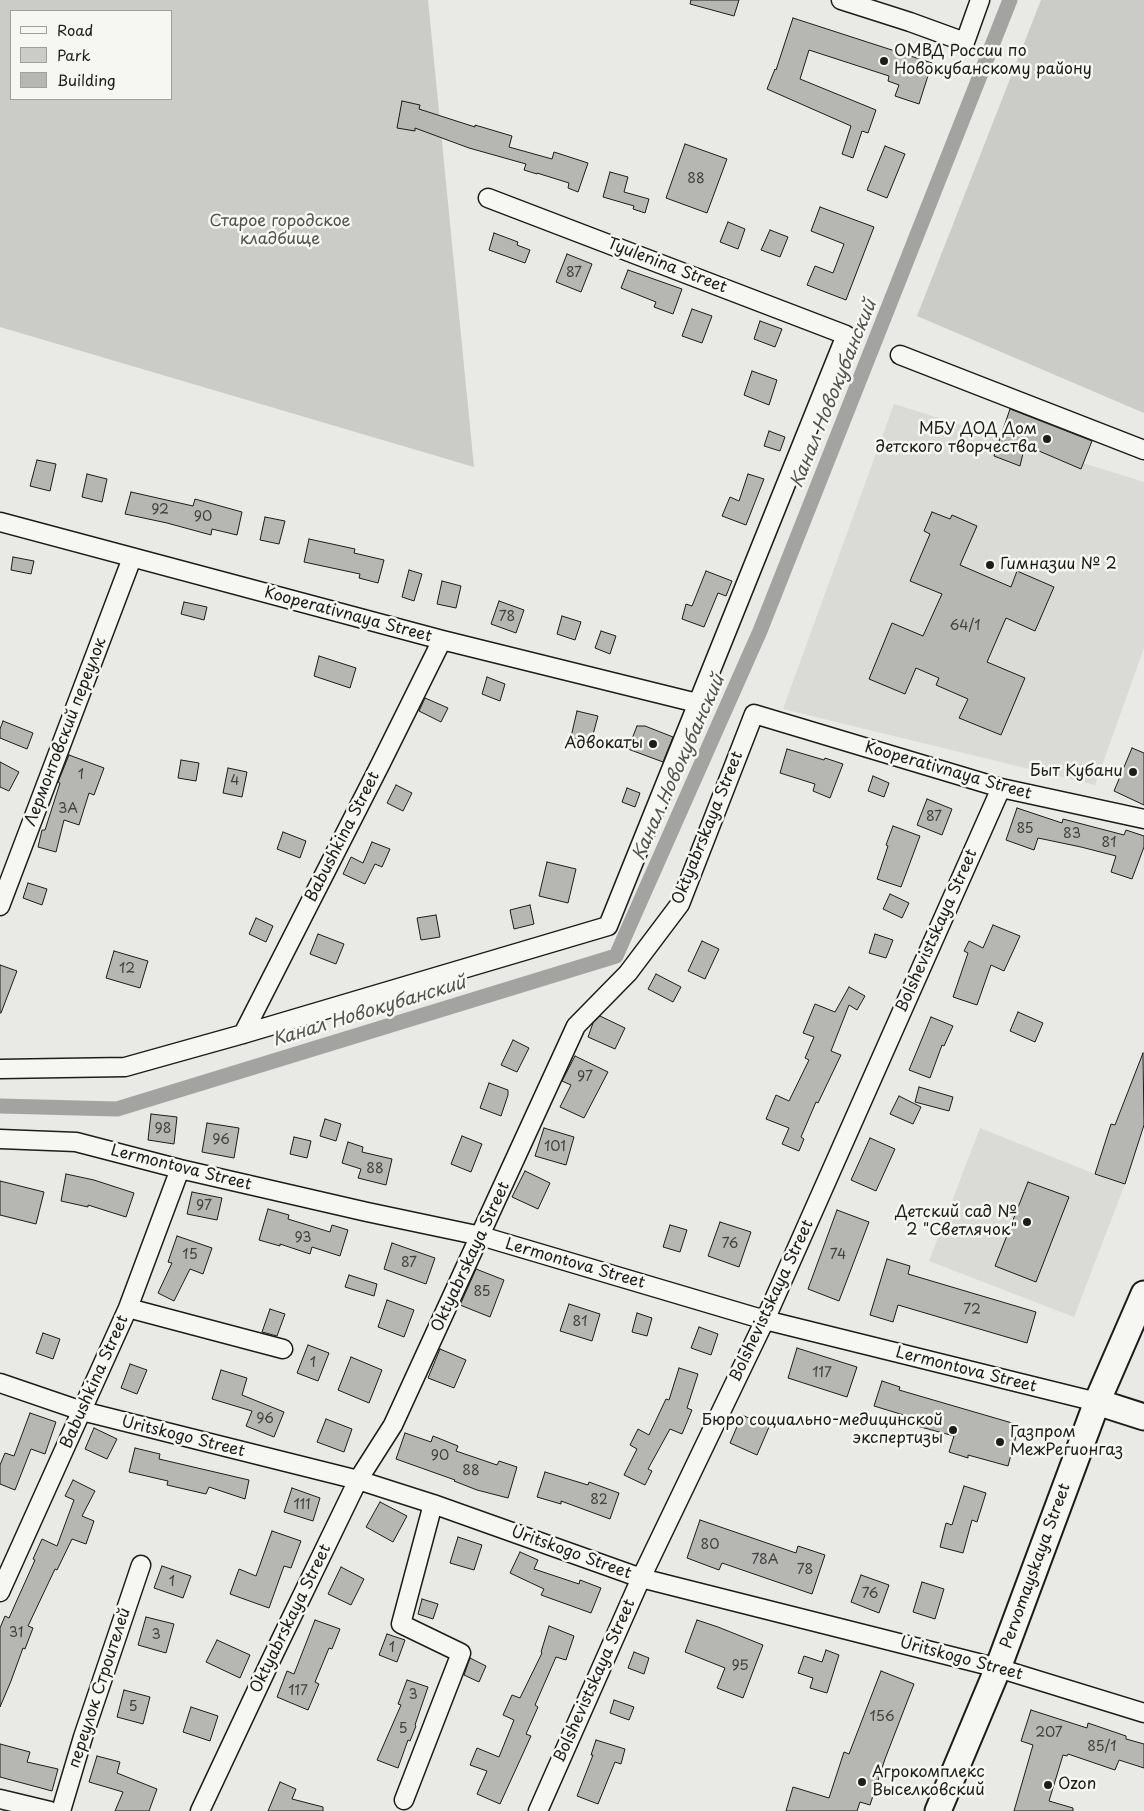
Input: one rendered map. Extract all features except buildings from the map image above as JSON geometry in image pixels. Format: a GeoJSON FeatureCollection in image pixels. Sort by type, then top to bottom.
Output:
{"type":"FeatureCollection","features":[{"type":"Feature","properties":{"kind":"main road","name":"Pervomayskaya Street"},"geometry":{"type":"LineString","coordinates":[[938,1811],[998,1668],[1096,1402],[1144,1294]]}},
{"type":"Feature","properties":{"kind":"main road","name":"Lermontova Street"},"geometry":{"type":"LineString","coordinates":[[1096,1402],[1144,1417]]}},
{"type":"Feature","properties":{"kind":"street"},"geometry":{"type":"LineString","coordinates":[[842,0],[965,42],[980,0]]}},
{"type":"Feature","properties":{"kind":"street","name":"Tyulenina Street"},"geometry":{"type":"LineString","coordinates":[[488,198],[846,335],[697,703]]}},
{"type":"Feature","properties":{"kind":"street"},"geometry":{"type":"LineString","coordinates":[[900,355],[1144,450]]}},
{"type":"Feature","properties":{"kind":"street","name":"Kooperativnaya Street"},"geometry":{"type":"LineString","coordinates":[[0,522],[442,640],[697,703]]}},
{"type":"Feature","properties":{"kind":"street","name":"Лермонтовский переулок"},"geometry":{"type":"LineString","coordinates":[[0,906],[132,558]]}},
{"type":"Feature","properties":{"kind":"street","name":"Babushkina Street"},"geometry":{"type":"LineString","coordinates":[[242,1034],[442,640]]}},
{"type":"Feature","properties":{"kind":"street"},"geometry":{"type":"LineString","coordinates":[[0,1069],[124,1067],[608,926],[697,703]]}},
{"type":"Feature","properties":{"kind":"street","name":"Kooperativnaya Street"},"geometry":{"type":"LineString","coordinates":[[754,714],[1001,788],[1144,819]]}},
{"type":"Feature","properties":{"kind":"street","name":"Oktyabrskaya Street"},"geometry":{"type":"LineString","coordinates":[[200,1811],[358,1480],[394,1425],[576,1026],[628,973],[680,904],[754,714]]}},
{"type":"Feature","properties":{"kind":"street","name":"Bolshevistskaya Street"},"geometry":{"type":"LineString","coordinates":[[538,1811],[640,1578],[765,1320],[1001,788]]}},
{"type":"Feature","properties":{"kind":"street","name":"Lermontova Street"},"geometry":{"type":"LineString","coordinates":[[0,1139],[76,1142],[180,1169],[481,1236],[765,1320],[1096,1402]]}},
{"type":"Feature","properties":{"kind":"street","name":"Babushkina Street"},"geometry":{"type":"LineString","coordinates":[[0,1592],[128,1308],[180,1169]]}},
{"type":"Feature","properties":{"kind":"street"},"geometry":{"type":"LineString","coordinates":[[128,1308],[282,1349]]}},
{"type":"Feature","properties":{"kind":"street","name":"Uritskogo Street"},"geometry":{"type":"LineString","coordinates":[[0,1383],[82,1411],[358,1480],[433,1504],[640,1578],[998,1668],[1144,1713]]}},
{"type":"Feature","properties":{"kind":"street"},"geometry":{"type":"LineString","coordinates":[[404,1800],[461,1653],[401,1624],[433,1504]]}},
{"type":"Feature","properties":{"kind":"street","name":"переулок Строителей"},"geometry":{"type":"LineString","coordinates":[[61,1811],[83,1737],[141,1565]]}},
{"type":"Feature","properties":{"kind":"street"},"geometry":{"type":"LineString","coordinates":[[0,1799],[50,1811]]}},
{"type":"Feature","properties":{"kind":"shaded area","name":"Гимназии № 2"},"geometry":{"type":"Polygon","coordinates":[[[894,404],[1144,482],[1144,648],[1095,785],[783,709],[894,404]]]}},
{"type":"Feature","properties":{"kind":"shaded area","name":"Детский сад № 2 \"Светлячок\""},"geometry":{"type":"Polygon","coordinates":[[[980,1128],[1125,1184],[1074,1317],[929,1261],[980,1128]]]}},
{"type":"Feature","properties":{"kind":"green space","name":"Старое городское кладбище"},"geometry":{"type":"Polygon","coordinates":[[[0,0],[428,0],[474,467],[0,327],[0,0]]]}},
{"type":"Feature","properties":{"kind":"green space"},"geometry":{"type":"Polygon","coordinates":[[[1041,0],[1144,0],[1144,413],[917,316],[1041,0]]]}},
{"type":"Feature","properties":{"kind":"waterway","name":"Канал Новокубанский"},"geometry":{"type":"LineString","coordinates":[[0,1106],[117,1109],[616,956],[760,631],[1010,0]]}},
{"type":"Feature","properties":{"kind":"place","name":"ОМВД России по Новокубанскому району"},"geometry":{"type":"Point","coordinates":[884,61]}},
{"type":"Feature","properties":{"kind":"place","name":"МБУ ДОД Дом детского творчества"},"geometry":{"type":"Point","coordinates":[1047,439]}},
{"type":"Feature","properties":{"kind":"place","name":"Гимназии № 2"},"geometry":{"type":"Point","coordinates":[990,565]}},
{"type":"Feature","properties":{"kind":"place","name":"Адвокаты"},"geometry":{"type":"Point","coordinates":[653,744]}},
{"type":"Feature","properties":{"kind":"place","name":"Быт Кубани"},"geometry":{"type":"Point","coordinates":[1133,772]}},
{"type":"Feature","properties":{"kind":"place","name":"Детский сад № 2 \"Светлячок\""},"geometry":{"type":"Point","coordinates":[1027,1222]}},
{"type":"Feature","properties":{"kind":"place","name":"Бюро социально-медицинской экспертизы"},"geometry":{"type":"Point","coordinates":[953,1430]}},
{"type":"Feature","properties":{"kind":"place","name":"Газпром МежРегионгаз"},"geometry":{"type":"Point","coordinates":[1000,1442]}},
{"type":"Feature","properties":{"kind":"place","name":"Агрокомплекс Выселковский"},"geometry":{"type":"Point","coordinates":[862,1782]}},
{"type":"Feature","properties":{"kind":"place","name":"Ozon"},"geometry":{"type":"Point","coordinates":[1048,1785]}}]}
